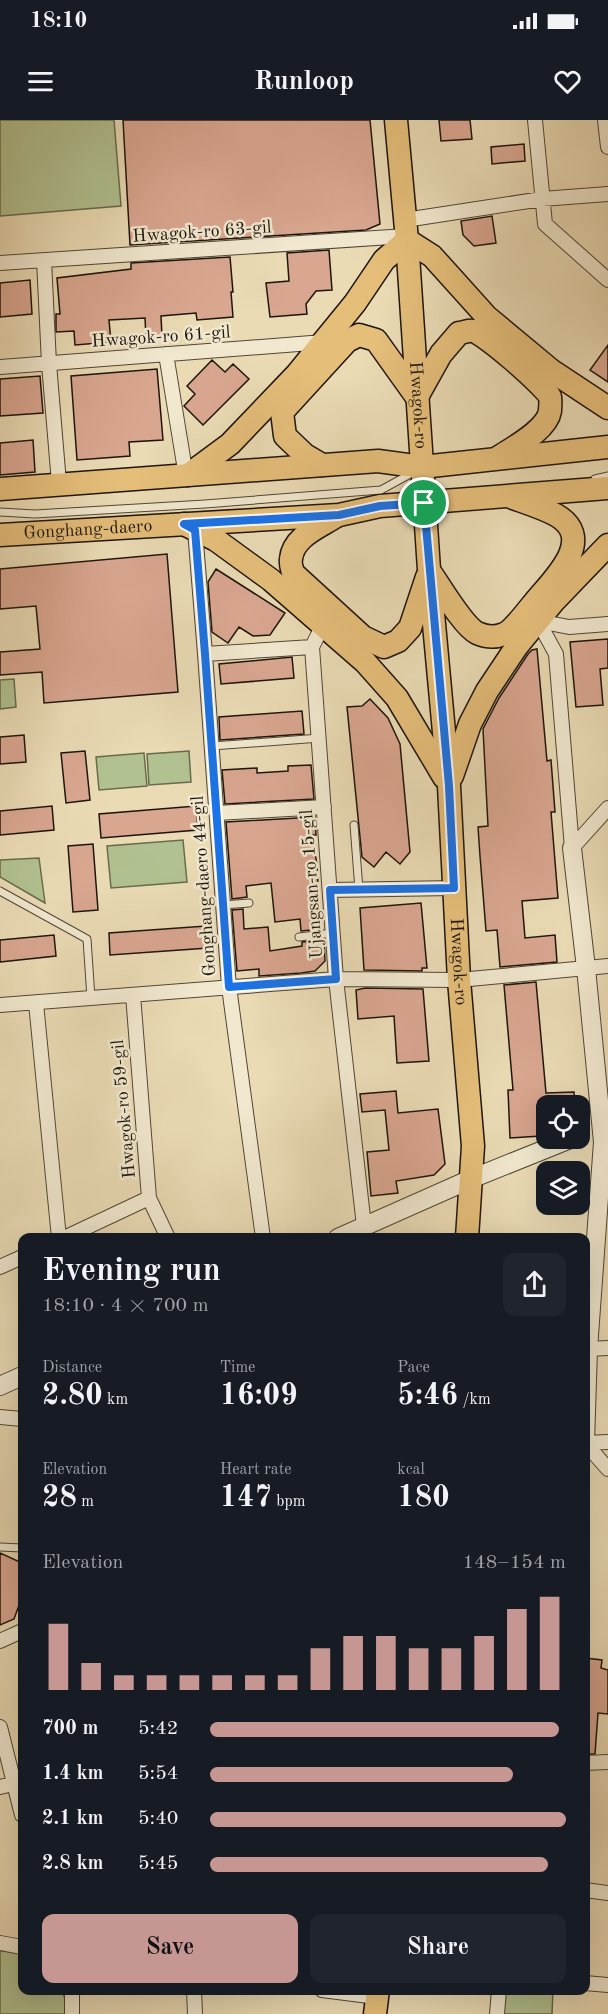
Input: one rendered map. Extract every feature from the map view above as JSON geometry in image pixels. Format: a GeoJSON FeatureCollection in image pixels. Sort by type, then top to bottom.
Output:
{"type":"FeatureCollection","features":[{"type":"Feature","properties":{"kind":"main road","name":"Hwagok-ro"},"geometry":{"type":"LineString","coordinates":[[396,120],[429,570],[449,786],[459,980],[473,1146],[467,1233]]}},
{"type":"Feature","properties":{"kind":"main road"},"geometry":{"type":"LineString","coordinates":[[186,476],[230,444],[324,342],[406,232],[432,256],[488,317],[544,364],[608,408]]}},
{"type":"Feature","properties":{"kind":"main road"},"geometry":{"type":"LineString","coordinates":[[322,465],[305,455],[285,436],[282,412],[347,341],[359,335],[376,340],[417,398],[441,354],[459,333],[473,331],[490,341],[541,386],[550,398],[550,413],[544,423],[532,435],[496,459]]}},
{"type":"Feature","properties":{"kind":"main road"},"geometry":{"type":"LineString","coordinates":[[0,489],[378,461],[422,468],[608,447]]}},
{"type":"Feature","properties":{"kind":"main road","name":"Gonghang-daero"},"geometry":{"type":"LineString","coordinates":[[0,535],[189,527],[339,515],[380,506],[608,488]]}},
{"type":"Feature","properties":{"kind":"main road"},"geometry":{"type":"LineString","coordinates":[[429,570],[461,616],[476,633],[492,638],[507,634],[566,565],[573,548],[568,525],[557,516],[509,496]]}},
{"type":"Feature","properties":{"kind":"main road"},"geometry":{"type":"LineString","coordinates":[[339,515],[305,536],[295,545],[291,559],[293,573],[363,637],[384,647],[398,641],[410,628],[429,570]]}},
{"type":"Feature","properties":{"kind":"main road"},"geometry":{"type":"LineString","coordinates":[[189,527],[216,540],[270,580],[365,662],[398,698],[449,786]]}},
{"type":"Feature","properties":{"kind":"main road"},"geometry":{"type":"LineString","coordinates":[[449,786],[470,724],[517,646],[608,545]]}},
{"type":"Feature","properties":{"kind":"street"},"geometry":{"type":"LineString","coordinates":[[535,120],[545,224],[608,280]]}},
{"type":"Feature","properties":{"kind":"street"},"geometry":{"type":"LineString","coordinates":[[605,120],[608,147]]}},
{"type":"Feature","properties":{"kind":"street"},"geometry":{"type":"LineString","coordinates":[[406,232],[542,199],[608,194]]}},
{"type":"Feature","properties":{"kind":"street","name":"Hwagok-ro 63-gil"},"geometry":{"type":"LineString","coordinates":[[0,263],[406,232]]}},
{"type":"Feature","properties":{"kind":"street"},"geometry":{"type":"LineString","coordinates":[[44,260],[49,364],[59,483]]}},
{"type":"Feature","properties":{"kind":"street","name":"Hwagok-ro 61-gil"},"geometry":{"type":"LineString","coordinates":[[0,367],[324,342]]}},
{"type":"Feature","properties":{"kind":"street"},"geometry":{"type":"LineString","coordinates":[[166,354],[186,476]]}},
{"type":"Feature","properties":{"kind":"street","name":"Gonghang-daero 44-gil"},"geometry":{"type":"LineString","coordinates":[[189,527],[205,654],[229,987],[262,1233]]}},
{"type":"Feature","properties":{"kind":"street"},"geometry":{"type":"LineString","coordinates":[[538,621],[569,627],[608,624]]}},
{"type":"Feature","properties":{"kind":"street"},"geometry":{"type":"LineString","coordinates":[[538,621],[556,654],[572,848],[605,1126],[590,1321]]}},
{"type":"Feature","properties":{"kind":"street"},"geometry":{"type":"LineString","coordinates":[[205,654],[312,647],[323,625]]}},
{"type":"Feature","properties":{"kind":"street","name":"Ujangsan-ro 15-gil"},"geometry":{"type":"LineString","coordinates":[[312,647],[336,979],[363,1232]]}},
{"type":"Feature","properties":{"kind":"street"},"geometry":{"type":"LineString","coordinates":[[217,813],[324,807]]}},
{"type":"Feature","properties":{"kind":"street"},"geometry":{"type":"LineString","coordinates":[[572,848],[608,808]]}},
{"type":"Feature","properties":{"kind":"street"},"geometry":{"type":"LineString","coordinates":[[330,890],[454,888]]}},
{"type":"Feature","properties":{"kind":"street"},"geometry":{"type":"LineString","coordinates":[[0,1005],[336,979],[459,980],[608,966]]}},
{"type":"Feature","properties":{"kind":"street","name":"Hwagok-ro 59-gil"},"geometry":{"type":"LineString","coordinates":[[75,1233],[149,1198],[133,995]]}},
{"type":"Feature","properties":{"kind":"street"},"geometry":{"type":"LineString","coordinates":[[36,1003],[59,1233]]}},
{"type":"Feature","properties":{"kind":"street"},"geometry":{"type":"LineString","coordinates":[[590,1132],[605,1126]]}},
{"type":"Feature","properties":{"kind":"street"},"geometry":{"type":"LineString","coordinates":[[363,1232],[471,1179],[546,1149]]}},
{"type":"Feature","properties":{"kind":"street"},"geometry":{"type":"LineString","coordinates":[[149,1198],[166,1233]]}},
{"type":"Feature","properties":{"kind":"street"},"geometry":{"type":"LineString","coordinates":[[0,1267],[18,1259]]}},
{"type":"Feature","properties":{"kind":"street"},"geometry":{"type":"LineString","coordinates":[[590,1349],[608,1348]]}},
{"type":"Feature","properties":{"kind":"street"},"geometry":{"type":"LineString","coordinates":[[0,1386],[18,1378]]}},
{"type":"Feature","properties":{"kind":"street"},"geometry":{"type":"LineString","coordinates":[[0,1417],[18,1419]]}},
{"type":"Feature","properties":{"kind":"street"},"geometry":{"type":"LineString","coordinates":[[590,1443],[608,1442]]}},
{"type":"Feature","properties":{"kind":"street"},"geometry":{"type":"LineString","coordinates":[[590,1449],[608,1469]]}},
{"type":"Feature","properties":{"kind":"street"},"geometry":{"type":"LineString","coordinates":[[0,1641],[18,1633]]}},
{"type":"Feature","properties":{"kind":"street"},"geometry":{"type":"LineString","coordinates":[[0,1727],[18,1780]]}},
{"type":"Feature","properties":{"kind":"street"},"geometry":{"type":"LineString","coordinates":[[590,1763],[608,1762]]}},
{"type":"Feature","properties":{"kind":"street"},"geometry":{"type":"LineString","coordinates":[[0,1787],[18,1783]]}},
{"type":"Feature","properties":{"kind":"street"},"geometry":{"type":"LineString","coordinates":[[590,1891],[608,1893]]}},
{"type":"Feature","properties":{"kind":"street"},"geometry":{"type":"LineString","coordinates":[[0,1944],[18,1946]]}},
{"type":"Feature","properties":{"kind":"street"},"geometry":{"type":"LineString","coordinates":[[590,1983],[608,1985]]}},
{"type":"Feature","properties":{"kind":"street"},"geometry":{"type":"LineString","coordinates":[[72,1995],[72,2014]]}},
{"type":"Feature","properties":{"kind":"street"},"geometry":{"type":"LineString","coordinates":[[194,1995],[195,2014]]}},
{"type":"Feature","properties":{"kind":"street"},"geometry":{"type":"LineString","coordinates":[[346,1995],[377,2001]]}},
{"type":"Feature","properties":{"kind":"street"},"geometry":{"type":"LineString","coordinates":[[497,2014],[499,1995]]}},
{"type":"Feature","properties":{"kind":"lane"},"geometry":{"type":"LineString","coordinates":[[0,512],[46,514],[381,490],[422,468]]}},
{"type":"Feature","properties":{"kind":"lane"},"geometry":{"type":"LineString","coordinates":[[538,494],[608,476]]}},
{"type":"Feature","properties":{"kind":"lane"},"geometry":{"type":"LineString","coordinates":[[212,746],[320,738]]}},
{"type":"Feature","properties":{"kind":"lane"},"geometry":{"type":"LineString","coordinates":[[354,825],[359,890]]}},
{"type":"Feature","properties":{"kind":"lane"},"geometry":{"type":"LineString","coordinates":[[0,891],[87,939],[91,998]]}},
{"type":"Feature","properties":{"kind":"lane"},"geometry":{"type":"LineString","coordinates":[[223,905],[249,903]]}},
{"type":"Feature","properties":{"kind":"lane"},"geometry":{"type":"LineString","coordinates":[[299,937],[333,933]]}},
{"type":"Feature","properties":{"kind":"lane"},"geometry":{"type":"LineString","coordinates":[[0,1547],[18,1548]]}},
{"type":"Feature","properties":{"kind":"green space"},"geometry":{"type":"Polygon","coordinates":[[[0,120],[114,120],[121,206],[0,216],[0,120]]]}},
{"type":"Feature","properties":{"kind":"green space"},"geometry":{"type":"Polygon","coordinates":[[[14,679],[16,707],[0,709],[0,680],[14,679]]]}},
{"type":"Feature","properties":{"kind":"green space"},"geometry":{"type":"Polygon","coordinates":[[[189,751],[191,782],[149,785],[147,754],[189,751]]]}},
{"type":"Feature","properties":{"kind":"green space"},"geometry":{"type":"Polygon","coordinates":[[[144,753],[147,786],[99,790],[96,757],[144,753]]]}},
{"type":"Feature","properties":{"kind":"green space"},"geometry":{"type":"Polygon","coordinates":[[[183,840],[187,882],[111,888],[107,846],[183,840]]]}},
{"type":"Feature","properties":{"kind":"green space"},"geometry":{"type":"Polygon","coordinates":[[[39,858],[45,903],[0,877],[0,860],[39,858]]]}},
{"type":"Feature","properties":{"kind":"green space"},"geometry":{"type":"Polygon","coordinates":[[[0,1950],[18,1953],[18,1995],[64,1995],[68,2007],[67,2014],[0,2014],[0,1950]]]}},
{"type":"Feature","properties":{"kind":"green space"},"geometry":{"type":"Polygon","coordinates":[[[505,1995],[553,1995],[552,2014],[503,2014],[505,1995]]]}},
{"type":"Feature","properties":{"kind":"building"},"geometry":{"type":"Polygon","coordinates":[[[123,120],[370,120],[380,224],[366,230],[130,245],[123,120]]]}},
{"type":"Feature","properties":{"kind":"building"},"geometry":{"type":"Polygon","coordinates":[[[439,120],[470,120],[472,139],[441,141],[439,120]]]}},
{"type":"Feature","properties":{"kind":"building"},"geometry":{"type":"Polygon","coordinates":[[[524,144],[525,161],[492,164],[491,147],[524,144]]]}},
{"type":"Feature","properties":{"kind":"building"},"geometry":{"type":"Polygon","coordinates":[[[492,216],[496,243],[474,246],[463,235],[461,221],[492,216]]]}},
{"type":"Feature","properties":{"kind":"building"},"geometry":{"type":"Polygon","coordinates":[[[329,250],[332,290],[316,291],[306,304],[307,314],[270,317],[266,283],[289,281],[287,253],[329,250]]]}},
{"type":"Feature","properties":{"kind":"building"},"geometry":{"type":"Polygon","coordinates":[[[230,257],[233,317],[197,320],[196,313],[161,316],[162,337],[146,338],[145,318],[109,320],[111,342],[75,345],[74,331],[56,332],[56,314],[60,314],[57,278],[131,269],[131,263],[230,257]]]}},
{"type":"Feature","properties":{"kind":"building"},"geometry":{"type":"Polygon","coordinates":[[[30,280],[32,314],[0,317],[0,283],[30,280]]]}},
{"type":"Feature","properties":{"kind":"building"},"geometry":{"type":"Polygon","coordinates":[[[608,345],[608,382],[590,370],[608,345]]]}},
{"type":"Feature","properties":{"kind":"building"},"geometry":{"type":"Polygon","coordinates":[[[212,360],[225,372],[233,364],[249,379],[203,425],[184,406],[195,394],[187,386],[212,360]]]}},
{"type":"Feature","properties":{"kind":"building"},"geometry":{"type":"Polygon","coordinates":[[[157,369],[163,440],[129,442],[130,456],[77,460],[71,376],[157,369]]]}},
{"type":"Feature","properties":{"kind":"building"},"geometry":{"type":"Polygon","coordinates":[[[40,376],[43,413],[0,416],[0,379],[40,376]]]}},
{"type":"Feature","properties":{"kind":"building"},"geometry":{"type":"Polygon","coordinates":[[[33,440],[35,472],[0,475],[0,443],[33,440]]]}},
{"type":"Feature","properties":{"kind":"building"},"geometry":{"type":"Polygon","coordinates":[[[167,554],[178,692],[44,703],[42,672],[0,675],[0,652],[40,649],[36,606],[0,609],[0,569],[167,554]]]}},
{"type":"Feature","properties":{"kind":"building"},"geometry":{"type":"Polygon","coordinates":[[[216,569],[285,613],[270,635],[253,636],[239,627],[228,643],[212,632],[208,582],[216,569]]]}},
{"type":"Feature","properties":{"kind":"building"},"geometry":{"type":"Polygon","coordinates":[[[608,639],[608,668],[600,669],[603,705],[576,707],[570,642],[608,639]]]}},
{"type":"Feature","properties":{"kind":"building"},"geometry":{"type":"Polygon","coordinates":[[[537,649],[547,761],[551,760],[555,812],[551,812],[558,898],[522,901],[525,938],[555,935],[557,962],[500,967],[497,930],[486,931],[480,856],[478,827],[488,826],[483,729],[499,698],[528,654],[537,649]]]}},
{"type":"Feature","properties":{"kind":"building"},"geometry":{"type":"Polygon","coordinates":[[[292,657],[294,678],[221,684],[219,664],[292,657]]]}},
{"type":"Feature","properties":{"kind":"building"},"geometry":{"type":"Polygon","coordinates":[[[370,699],[388,718],[400,744],[410,852],[400,864],[386,852],[374,867],[362,857],[347,707],[362,706],[370,699]]]}},
{"type":"Feature","properties":{"kind":"building"},"geometry":{"type":"Polygon","coordinates":[[[302,711],[304,734],[220,740],[219,717],[302,711]]]}},
{"type":"Feature","properties":{"kind":"building"},"geometry":{"type":"Polygon","coordinates":[[[24,735],[26,762],[0,764],[0,737],[24,735]]]}},
{"type":"Feature","properties":{"kind":"building"},"geometry":{"type":"Polygon","coordinates":[[[85,751],[90,800],[66,803],[61,753],[85,751]]]}},
{"type":"Feature","properties":{"kind":"building"},"geometry":{"type":"Polygon","coordinates":[[[311,765],[314,799],[225,804],[222,770],[257,768],[257,773],[288,771],[288,766],[311,765]]]}},
{"type":"Feature","properties":{"kind":"building"},"geometry":{"type":"Polygon","coordinates":[[[52,806],[54,830],[0,835],[0,811],[52,806]]]}},
{"type":"Feature","properties":{"kind":"building"},"geometry":{"type":"Polygon","coordinates":[[[196,806],[198,830],[101,838],[99,814],[196,806]]]}},
{"type":"Feature","properties":{"kind":"building"},"geometry":{"type":"Polygon","coordinates":[[[315,817],[316,835],[312,835],[317,865],[320,929],[301,931],[300,919],[275,922],[271,883],[246,886],[247,897],[232,899],[226,822],[315,817]]]}},
{"type":"Feature","properties":{"kind":"building"},"geometry":{"type":"Polygon","coordinates":[[[93,844],[98,910],[73,912],[68,846],[93,844]]]}},
{"type":"Feature","properties":{"kind":"building"},"geometry":{"type":"Polygon","coordinates":[[[421,903],[427,968],[422,968],[422,971],[364,970],[360,908],[421,903]]]}},
{"type":"Feature","properties":{"kind":"building"},"geometry":{"type":"Polygon","coordinates":[[[243,909],[244,929],[268,927],[270,951],[302,946],[302,942],[324,940],[325,961],[315,971],[301,973],[259,976],[259,969],[237,971],[232,910],[243,909]]]}},
{"type":"Feature","properties":{"kind":"building"},"geometry":{"type":"Polygon","coordinates":[[[206,926],[208,948],[110,955],[109,933],[206,926]]]}},
{"type":"Feature","properties":{"kind":"building"},"geometry":{"type":"Polygon","coordinates":[[[54,935],[56,956],[0,962],[0,940],[54,935]]]}},
{"type":"Feature","properties":{"kind":"building"},"geometry":{"type":"Polygon","coordinates":[[[536,982],[546,1093],[574,1092],[574,1095],[536,1095],[536,1136],[510,1138],[508,1090],[513,1090],[504,985],[536,982]]]}},
{"type":"Feature","properties":{"kind":"building"},"geometry":{"type":"Polygon","coordinates":[[[365,988],[423,989],[429,1061],[397,1063],[394,1016],[358,1019],[356,990],[365,988]]]}},
{"type":"Feature","properties":{"kind":"building"},"geometry":{"type":"Polygon","coordinates":[[[396,1091],[398,1113],[438,1109],[445,1164],[434,1175],[396,1181],[398,1193],[371,1196],[367,1152],[389,1150],[385,1110],[362,1112],[360,1094],[396,1091]]]}},
{"type":"Feature","properties":{"kind":"building"},"geometry":{"type":"Polygon","coordinates":[[[0,1553],[18,1561],[18,1608],[14,1619],[0,1625],[0,1553]]]}},
{"type":"Feature","properties":{"kind":"building"},"geometry":{"type":"Polygon","coordinates":[[[590,1659],[602,1660],[601,1668],[608,1670],[608,1714],[598,1713],[595,1754],[590,1754],[590,1659]]]}},
{"type":"Feature","properties":{"kind":"route"},"geometry":{"type":"LineString","coordinates":[[424,503],[449,786],[454,888],[330,890],[336,979],[229,987],[195,530],[184,524],[339,515],[380,506],[424,503]]}}]}
